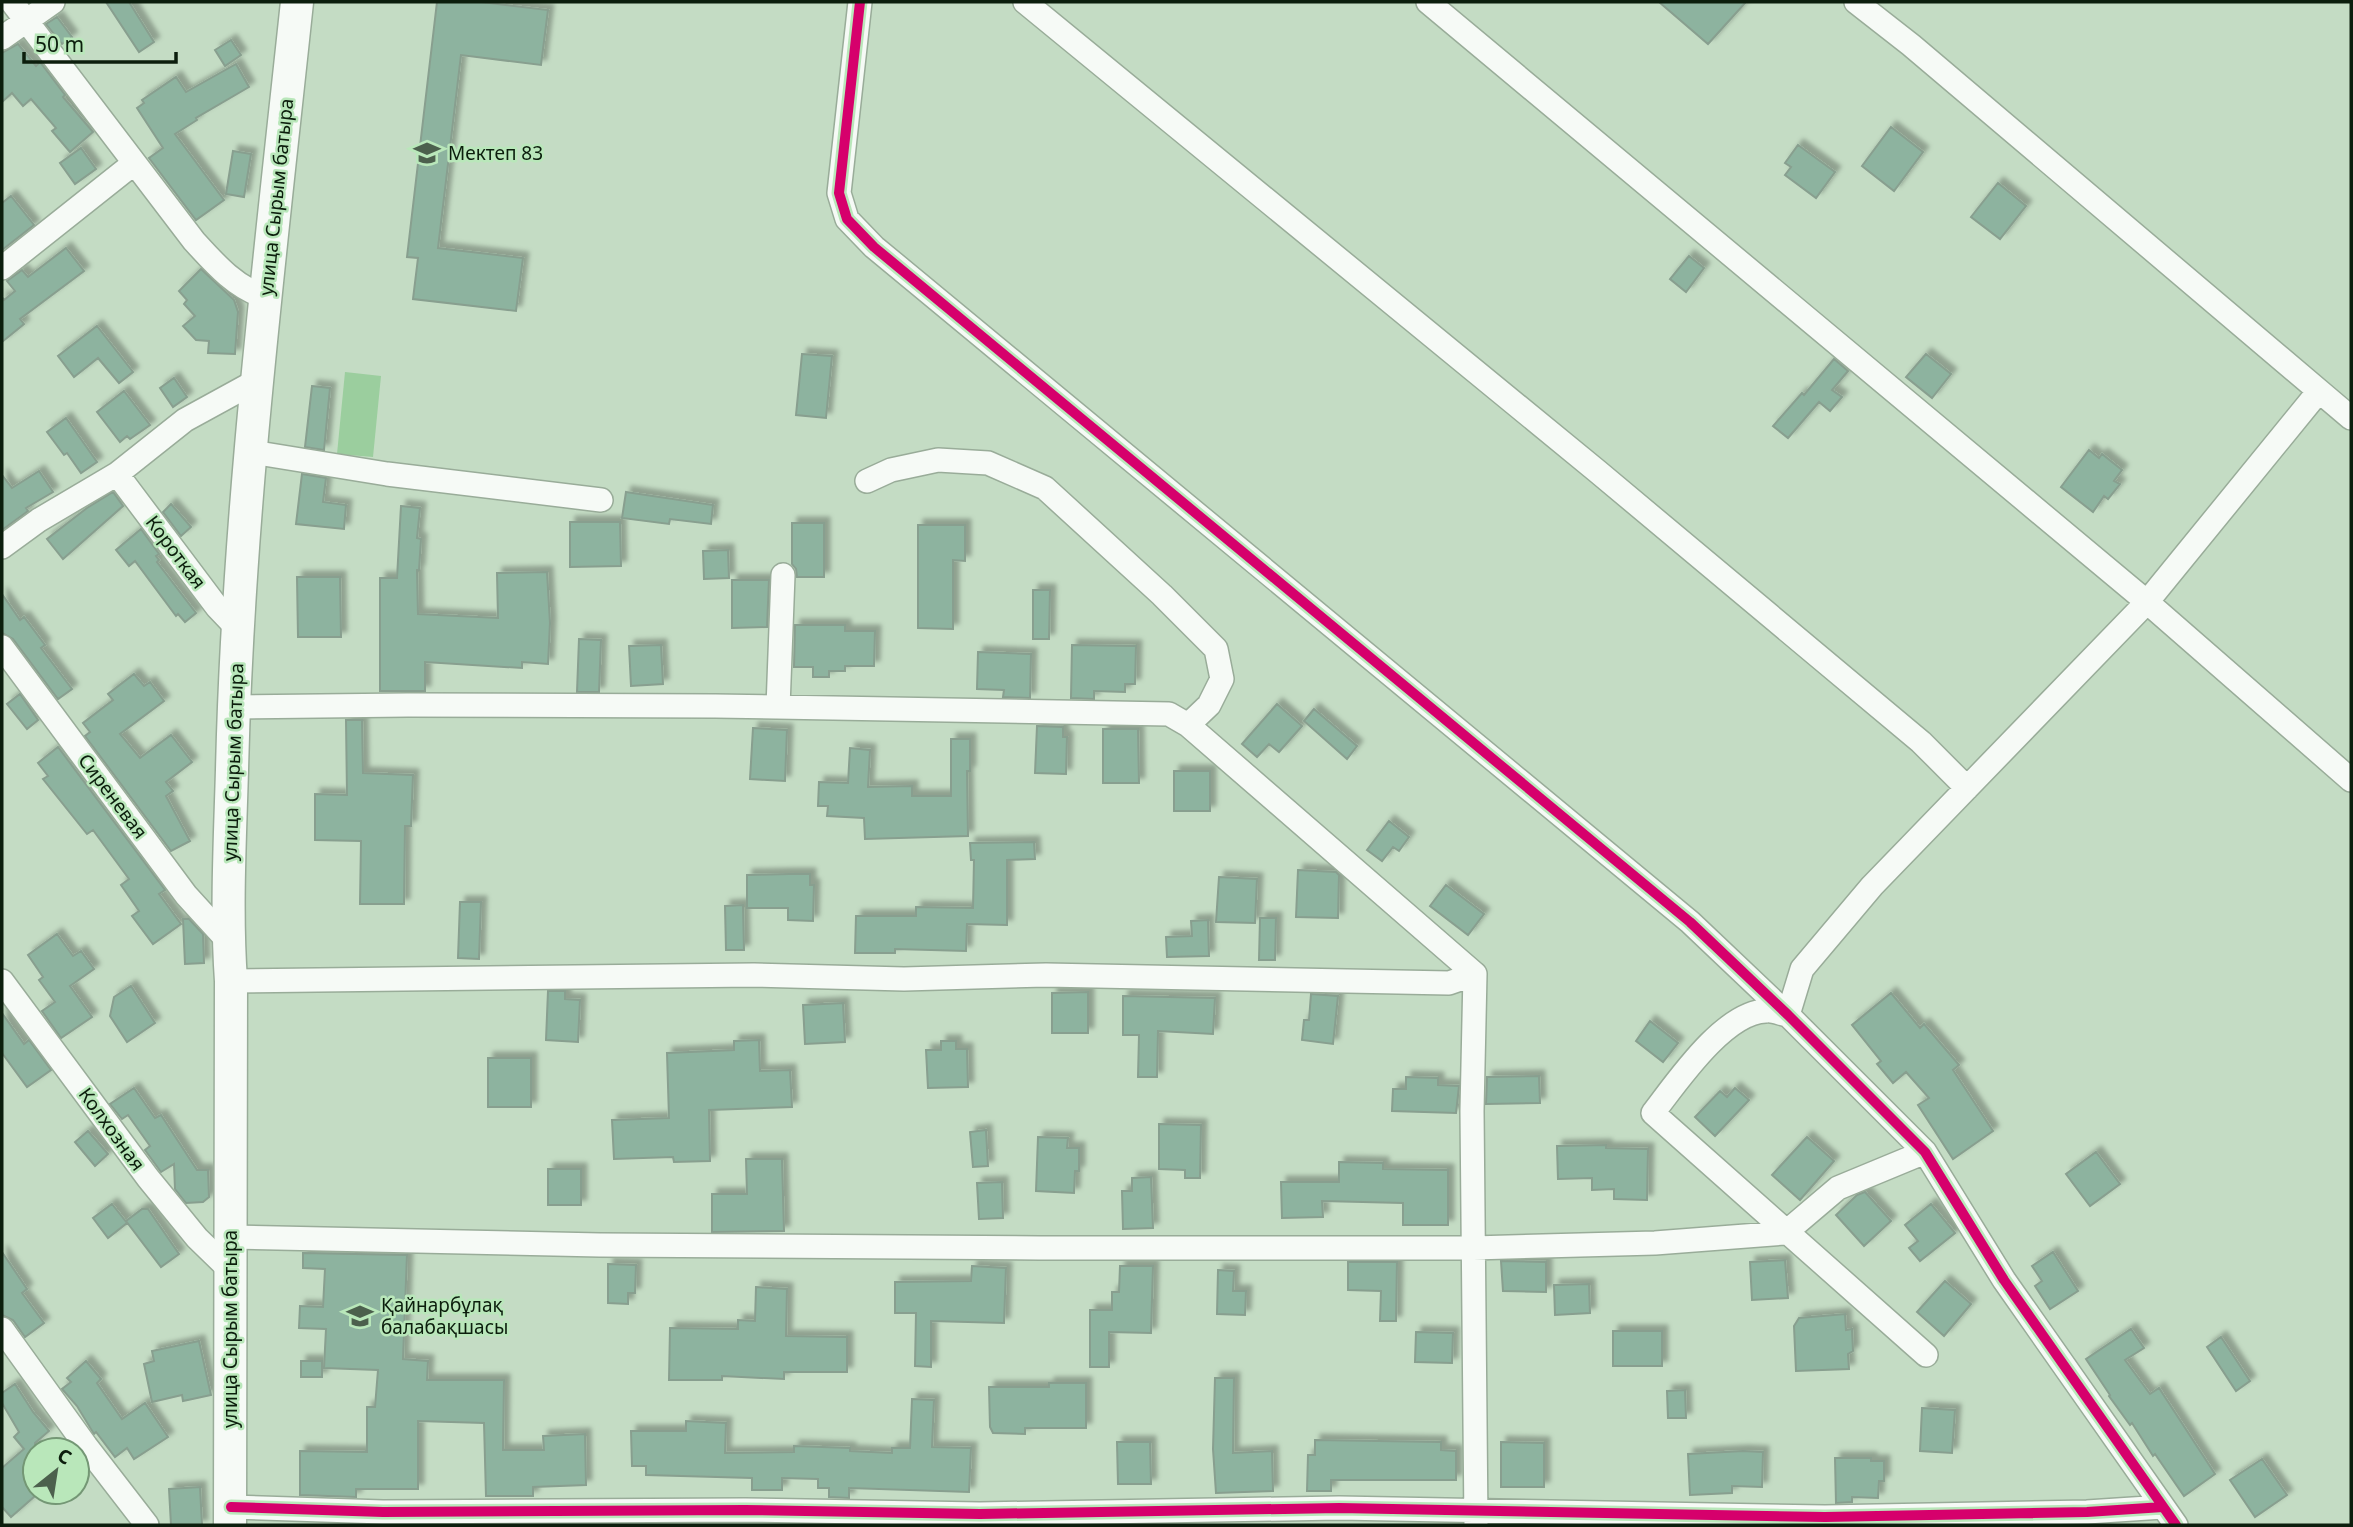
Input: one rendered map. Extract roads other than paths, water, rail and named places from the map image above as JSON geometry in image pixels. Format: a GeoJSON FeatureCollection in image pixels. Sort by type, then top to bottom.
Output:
{"type":"FeatureCollection","features":[{"type":"Feature","properties":{"kind":"street"},"geometry":{"type":"LineString","coordinates":[[2,38],[19,11],[53,2]]}},
{"type":"Feature","properties":{"kind":"street","name":"улица Сырым батыра"},"geometry":{"type":"LineString","coordinates":[[230,1516],[228,942],[237,628],[265,297],[297,2]]}},
{"type":"Feature","properties":{"kind":"street"},"geometry":{"type":"LineString","coordinates":[[860,2],[839,193],[847,219],[874,247],[1690,922],[1788,1015],[1925,1152],[2004,1280],[2170,1516]]}},
{"type":"Feature","properties":{"kind":"street"},"geometry":{"type":"LineString","coordinates":[[1025,2],[1922,741],[1967,788]]}},
{"type":"Feature","properties":{"kind":"street"},"geometry":{"type":"LineString","coordinates":[[1428,2],[2147,602],[2351,780]]}},
{"type":"Feature","properties":{"kind":"street"},"geometry":{"type":"LineString","coordinates":[[1856,2],[1911,45],[2351,418]]}},
{"type":"Feature","properties":{"kind":"street"},"geometry":{"type":"LineString","coordinates":[[19,11],[194,241],[221,270],[251,292],[265,297]]}},
{"type":"Feature","properties":{"kind":"street"},"geometry":{"type":"LineString","coordinates":[[2,268],[133,164]]}},
{"type":"Feature","properties":{"kind":"street"},"geometry":{"type":"LineString","coordinates":[[2,547],[40,520],[117,474],[185,420],[258,380]]}},
{"type":"Feature","properties":{"kind":"street"},"geometry":{"type":"LineString","coordinates":[[1788,1015],[1802,969],[1872,886],[2147,602],[2319,391]]}},
{"type":"Feature","properties":{"kind":"street"},"geometry":{"type":"LineString","coordinates":[[252,452],[387,474],[601,500]]}},
{"type":"Feature","properties":{"kind":"street"},"geometry":{"type":"LineString","coordinates":[[867,481],[891,470],[938,460],[988,463],[1045,488],[1162,594],[1216,649],[1222,679],[1209,705],[1188,724]]}},
{"type":"Feature","properties":{"kind":"street","name":"Короткая"},"geometry":{"type":"LineString","coordinates":[[117,474],[217,607],[237,628]]}},
{"type":"Feature","properties":{"kind":"street"},"geometry":{"type":"LineString","coordinates":[[778,707],[783,575]]}},
{"type":"Feature","properties":{"kind":"street","name":"Сиреневая"},"geometry":{"type":"LineString","coordinates":[[2,647],[186,895],[228,942]]}},
{"type":"Feature","properties":{"kind":"street"},"geometry":{"type":"LineString","coordinates":[[234,707],[778,707],[1169,714],[1188,724],[1475,974]]}},
{"type":"Feature","properties":{"kind":"street"},"geometry":{"type":"LineString","coordinates":[[230,981],[754,975],[904,979],[1046,975],[1449,983],[1475,974]]}},
{"type":"Feature","properties":{"kind":"street"},"geometry":{"type":"LineString","coordinates":[[1475,974],[1472,1111],[1476,1517]]}},
{"type":"Feature","properties":{"kind":"street","name":"Колхозная"},"geometry":{"type":"LineString","coordinates":[[2,981],[148,1178],[197,1238],[230,1270]]}},
{"type":"Feature","properties":{"kind":"street"},"geometry":{"type":"LineString","coordinates":[[1788,1015],[1766,1010],[1721,1030],[1653,1113],[1785,1233],[1926,1355]]}},
{"type":"Feature","properties":{"kind":"street"},"geometry":{"type":"LineString","coordinates":[[230,1237],[614,1245],[1473,1248],[1655,1243],[1785,1233],[1838,1188],[1925,1152]]}},
{"type":"Feature","properties":{"kind":"street"},"geometry":{"type":"LineString","coordinates":[[3,1332],[147,1525]]}},
{"type":"Feature","properties":{"kind":"street"},"geometry":{"type":"LineString","coordinates":[[230,1516],[383,1512],[745,1510],[981,1514],[1339,1508],[1476,1517],[1825,1517],[2087,1512],[2170,1516]]}},
{"type":"Feature","properties":{"kind":"place","name":"Мектеп 83"},"geometry":{"type":"Point","coordinates":[427,153]}},
{"type":"Feature","properties":{"kind":"place","name":"Қайнарбұлақ балабақшасы"},"geometry":{"type":"Point","coordinates":[360,1316]}}]}
